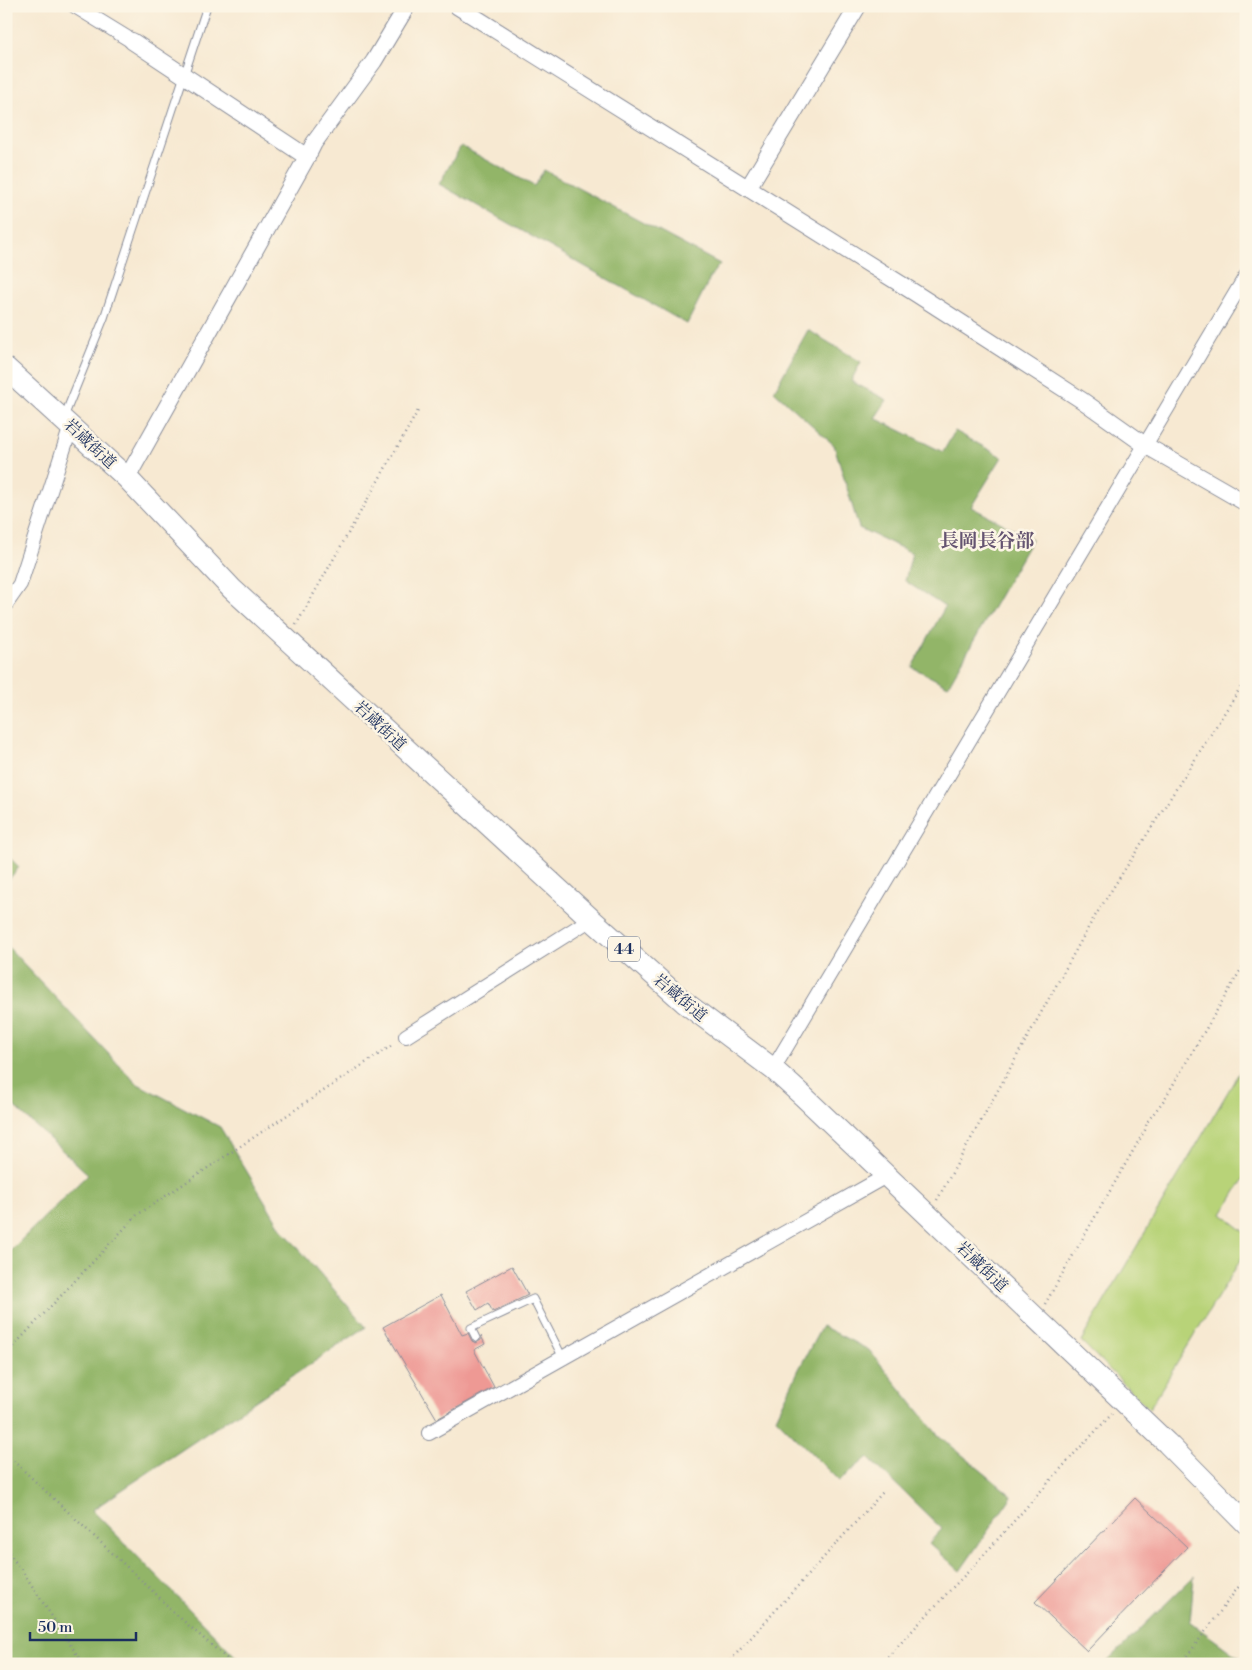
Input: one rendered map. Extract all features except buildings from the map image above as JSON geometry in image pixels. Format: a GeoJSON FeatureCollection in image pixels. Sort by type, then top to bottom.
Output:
{"type":"FeatureCollection","features":[{"type":"Feature","properties":{"kind":"main road","name":"岩蔵街道"},"geometry":{"type":"LineString","coordinates":[[6,368],[127,478],[232,589],[591,919],[684,1002],[773,1069],[1167,1443],[1246,1524]]}},
{"type":"Feature","properties":{"kind":"street"},"geometry":{"type":"LineString","coordinates":[[75,6],[185,75],[307,157]]}},
{"type":"Feature","properties":{"kind":"street"},"geometry":{"type":"LineString","coordinates":[[127,478],[314,143],[374,61],[407,6]]}},
{"type":"Feature","properties":{"kind":"street"},"geometry":{"type":"LineString","coordinates":[[457,6],[1083,401],[1145,445],[1246,503]]}},
{"type":"Feature","properties":{"kind":"street"},"geometry":{"type":"LineString","coordinates":[[748,188],[858,6]]}},
{"type":"Feature","properties":{"kind":"street"},"geometry":{"type":"LineString","coordinates":[[773,1069],[1246,276]]}},
{"type":"Feature","properties":{"kind":"street"},"geometry":{"type":"LineString","coordinates":[[6,604],[20,584],[67,423]]}},
{"type":"Feature","properties":{"kind":"street"},"geometry":{"type":"LineString","coordinates":[[406,1036],[591,919]]}},
{"type":"Feature","properties":{"kind":"street"},"geometry":{"type":"LineString","coordinates":[[428,1433],[886,1176]]}},
{"type":"Feature","properties":{"kind":"lane"},"geometry":{"type":"LineString","coordinates":[[67,423],[104,318],[207,6]]}},
{"type":"Feature","properties":{"kind":"lane"},"geometry":{"type":"LineString","coordinates":[[476,1338],[471,1328],[533,1299],[563,1358]]}},
{"type":"Feature","properties":{"kind":"path"},"geometry":{"type":"LineString","coordinates":[[287,640],[418,409]]}},
{"type":"Feature","properties":{"kind":"path"},"geometry":{"type":"LineString","coordinates":[[928,1216],[1092,921],[1246,679]]}},
{"type":"Feature","properties":{"kind":"path"},"geometry":{"type":"LineString","coordinates":[[1036,1319],[1145,1130],[1146,1122],[1164,1100],[1246,961]]}},
{"type":"Feature","properties":{"kind":"path"},"geometry":{"type":"LineString","coordinates":[[6,1354],[137,1215],[406,1036]]}},
{"type":"Feature","properties":{"kind":"path"},"geometry":{"type":"LineString","coordinates":[[881,1664],[973,1567],[1073,1454],[1124,1402]]}},
{"type":"Feature","properties":{"kind":"path"},"geometry":{"type":"LineString","coordinates":[[6,1454],[171,1610],[233,1664]]}},
{"type":"Feature","properties":{"kind":"path"},"geometry":{"type":"LineString","coordinates":[[727,1664],[884,1491]]}},
{"type":"Feature","properties":{"kind":"path"},"geometry":{"type":"LineString","coordinates":[[6,1549],[83,1664]]}},
{"type":"Feature","properties":{"kind":"path"},"geometry":{"type":"LineString","coordinates":[[1181,1664],[1246,1577]]}},
{"type":"Feature","properties":{"kind":"green space"},"geometry":{"type":"Polygon","coordinates":[[[461,146],[534,186],[544,170],[720,264],[712,274],[687,324],[439,184],[461,146]]]}},
{"type":"Feature","properties":{"kind":"green space"},"geometry":{"type":"Polygon","coordinates":[[[808,330],[861,362],[851,381],[887,400],[875,418],[943,452],[955,431],[1002,457],[971,507],[1032,539],[948,686],[912,667],[945,607],[905,581],[912,553],[859,528],[834,445],[774,391],[808,330]]]}},
{"type":"Feature","properties":{"kind":"green space"},"geometry":{"type":"Polygon","coordinates":[[[6,854],[19,867],[6,883],[6,854]]]}},
{"type":"Feature","properties":{"kind":"green space"},"geometry":{"type":"Polygon","coordinates":[[[6,945],[136,1083],[220,1127],[281,1228],[366,1327],[92,1510],[243,1664],[6,1664],[6,1255],[88,1174],[6,1099],[6,945]]]}},
{"type":"Feature","properties":{"kind":"green space"},"geometry":{"type":"Polygon","coordinates":[[[1246,1061],[1246,1175],[1222,1214],[1246,1233],[1246,1251],[1149,1409],[1081,1341],[1246,1061]]]}},
{"type":"Feature","properties":{"kind":"green space"},"geometry":{"type":"Polygon","coordinates":[[[822,1326],[869,1350],[938,1435],[1012,1496],[960,1571],[929,1543],[942,1529],[868,1457],[839,1481],[776,1418],[822,1326]]]}},
{"type":"Feature","properties":{"kind":"green space"},"geometry":{"type":"Polygon","coordinates":[[[1194,1576],[1190,1622],[1242,1660],[1246,1656],[1246,1664],[1105,1664],[1194,1576]]]}},
{"type":"Feature","properties":{"kind":"district","name":"長岡長谷部"},"geometry":{"type":"Point","coordinates":[987,541]}}]}
